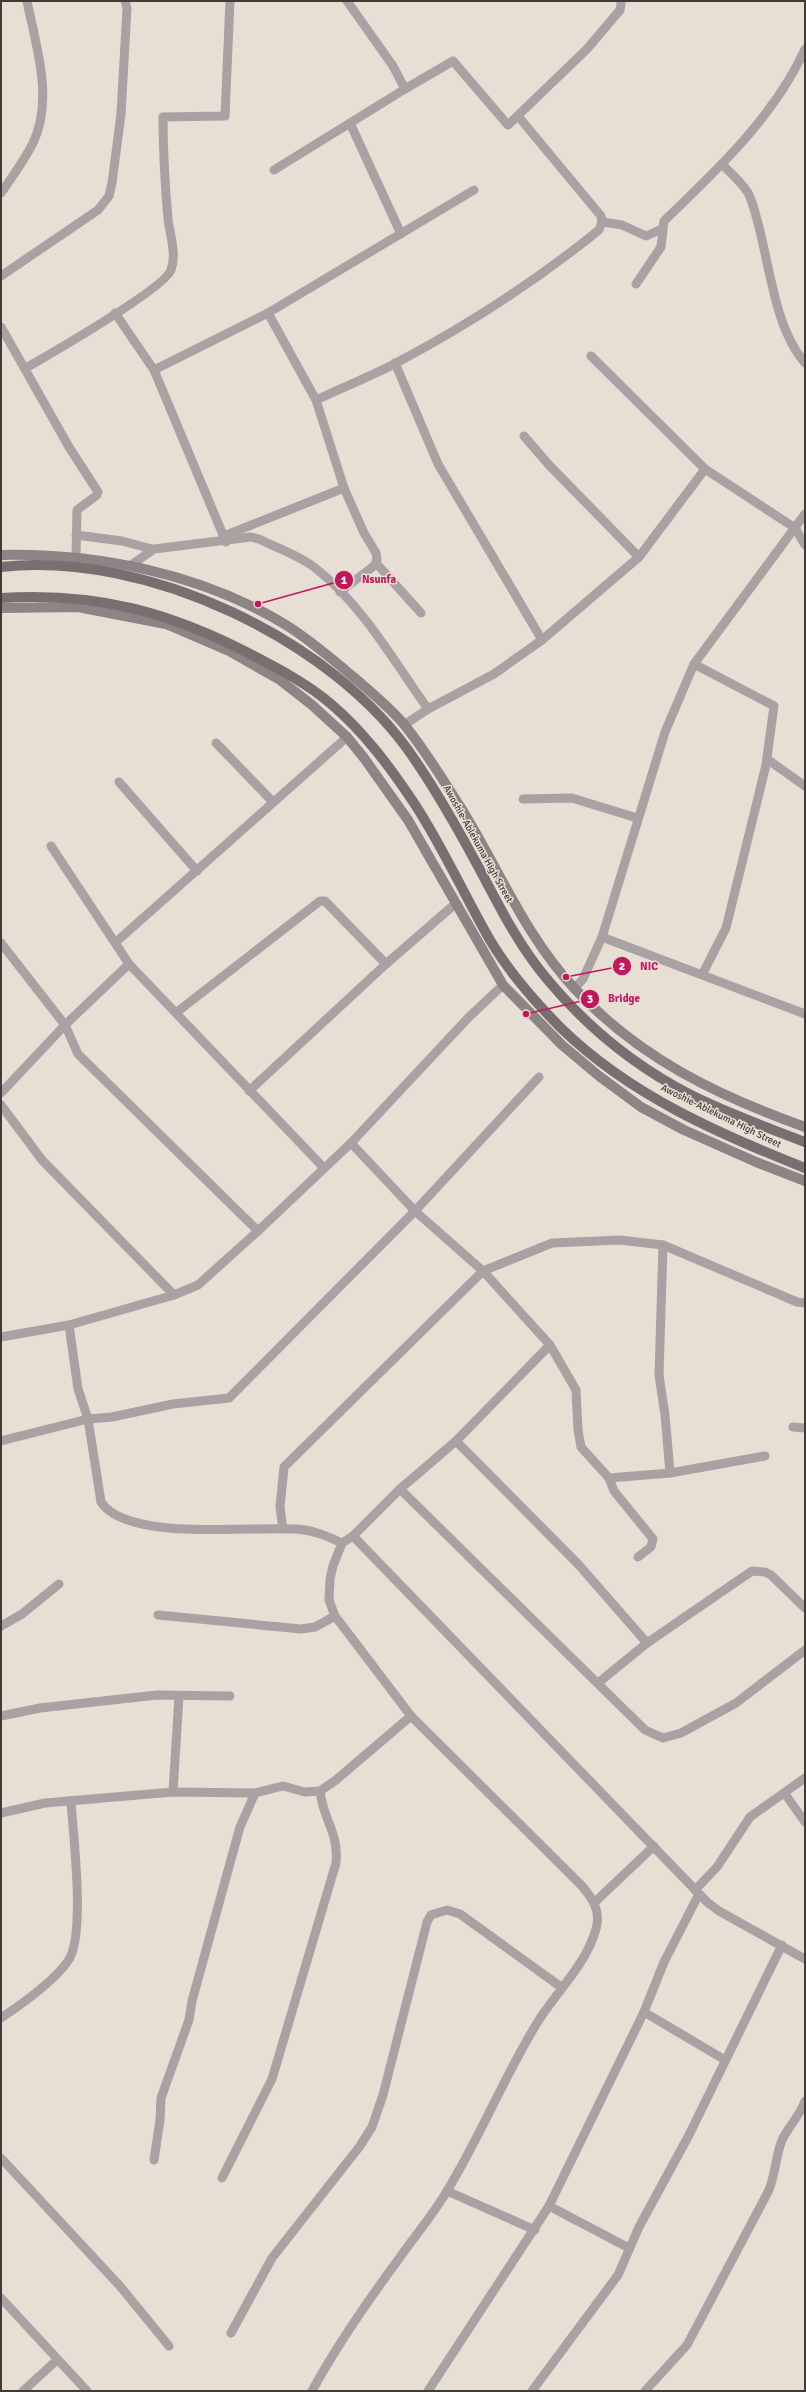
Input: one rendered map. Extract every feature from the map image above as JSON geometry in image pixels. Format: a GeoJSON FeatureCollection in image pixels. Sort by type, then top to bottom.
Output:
{"type":"FeatureCollection","features":[{"type":"Feature","properties":{"kind":"main road","name":"Awoshie-Ablekuma High Street"},"geometry":{"type":"LineString","coordinates":[[1,567],[78,567],[136,579],[195,596],[239,614],[293,645],[328,670],[374,710],[413,757],[450,813],[506,919],[531,959],[566,1000],[602,1035],[630,1057],[687,1093],[733,1115],[805,1142]]}},
{"type":"Feature","properties":{"kind":"main road","name":"Awoshie-Ablekuma High Street"},"geometry":{"type":"LineString","coordinates":[[1,598],[38,596],[107,602],[153,612],[218,637],[278,669],[330,703],[372,745],[415,805],[491,941],[514,974],[562,1029],[596,1057],[634,1085],[673,1108],[753,1147],[805,1168]]}},
{"type":"Feature","properties":{"kind":"street"},"geometry":{"type":"LineString","coordinates":[[1,193],[33,142],[41,114],[43,96],[40,62],[27,1]]}},
{"type":"Feature","properties":{"kind":"street"},"geometry":{"type":"LineString","coordinates":[[1,276],[98,210],[108,196],[112,183],[121,114],[127,8],[125,1]]}},
{"type":"Feature","properties":{"kind":"street"},"geometry":{"type":"LineString","coordinates":[[26,368],[162,282],[171,270],[173,250],[164,166],[163,116],[225,116],[230,1]]}},
{"type":"Feature","properties":{"kind":"street"},"geometry":{"type":"LineString","coordinates":[[347,1],[393,66],[405,89]]}},
{"type":"Feature","properties":{"kind":"street"},"geometry":{"type":"LineString","coordinates":[[274,170],[453,61],[508,125],[587,49],[620,10],[621,3]]}},
{"type":"Feature","properties":{"kind":"street"},"geometry":{"type":"LineString","coordinates":[[636,284],[661,247],[664,221],[723,165],[788,82],[805,49]]}},
{"type":"Feature","properties":{"kind":"street"},"geometry":{"type":"LineString","coordinates":[[316,400],[395,363],[526,286],[599,230],[602,222],[601,216],[518,116]]}},
{"type":"Feature","properties":{"kind":"street"},"geometry":{"type":"LineString","coordinates":[[350,123],[401,234]]}},
{"type":"Feature","properties":{"kind":"street"},"geometry":{"type":"LineString","coordinates":[[723,165],[750,195],[775,298],[795,352],[805,363]]}},
{"type":"Feature","properties":{"kind":"street"},"geometry":{"type":"LineString","coordinates":[[154,370],[268,313],[474,190]]}},
{"type":"Feature","properties":{"kind":"street"},"geometry":{"type":"LineString","coordinates":[[602,222],[622,225],[646,236],[662,229]]}},
{"type":"Feature","properties":{"kind":"street"},"geometry":{"type":"LineString","coordinates":[[115,313],[154,370],[225,539]]}},
{"type":"Feature","properties":{"kind":"street"},"geometry":{"type":"LineString","coordinates":[[268,313],[316,400],[344,488],[364,533],[376,553],[376,562],[421,613]]}},
{"type":"Feature","properties":{"kind":"street"},"geometry":{"type":"LineString","coordinates":[[1,327],[26,368],[69,447],[98,492],[98,495],[77,510],[76,557]]}},
{"type":"Feature","properties":{"kind":"street"},"geometry":{"type":"LineString","coordinates":[[590,356],[705,470],[795,528],[805,545]]}},
{"type":"Feature","properties":{"kind":"street"},"geometry":{"type":"LineString","coordinates":[[395,363],[438,464],[542,640]]}},
{"type":"Feature","properties":{"kind":"street"},"geometry":{"type":"LineString","coordinates":[[524,436],[549,465],[639,557]]}},
{"type":"Feature","properties":{"kind":"street"},"geometry":{"type":"LineString","coordinates":[[404,725],[428,709],[494,674],[542,640],[639,557],[705,470]]}},
{"type":"Feature","properties":{"kind":"street"},"geometry":{"type":"LineString","coordinates":[[225,539],[344,488]]}},
{"type":"Feature","properties":{"kind":"street"},"geometry":{"type":"LineString","coordinates":[[574,989],[582,979],[602,937],[637,818],[665,732],[694,664],[805,514]]}},
{"type":"Feature","properties":{"kind":"street"},"geometry":{"type":"LineString","coordinates":[[76,535],[122,542],[152,549],[225,539],[251,537],[259,539],[314,567],[364,616],[428,709]]}},
{"type":"Feature","properties":{"kind":"street"},"geometry":{"type":"LineString","coordinates":[[130,566],[152,549]]}},
{"type":"Feature","properties":{"kind":"street","name":"Awoshie-Ablekuma High Street"},"geometry":{"type":"LineString","coordinates":[[1,555],[47,554],[130,566],[182,580],[228,596],[286,625],[368,689],[404,725],[463,812],[533,937],[574,989],[624,1036],[660,1061],[718,1094],[805,1127]]}},
{"type":"Feature","properties":{"kind":"street"},"geometry":{"type":"LineString","coordinates":[[340,592],[376,562]]}},
{"type":"Feature","properties":{"kind":"street"},"geometry":{"type":"LineString","coordinates":[[1,608],[78,607],[166,624],[229,651],[280,680],[312,705],[346,737],[364,758],[408,820],[503,985],[562,1045],[599,1076],[641,1107],[684,1130],[756,1162],[805,1181]]}},
{"type":"Feature","properties":{"kind":"street"},"geometry":{"type":"LineString","coordinates":[[694,664],[773,705],[767,759],[726,928],[703,973]]}},
{"type":"Feature","properties":{"kind":"street"},"geometry":{"type":"LineString","coordinates":[[116,942],[346,737]]}},
{"type":"Feature","properties":{"kind":"street"},"geometry":{"type":"LineString","coordinates":[[216,743],[274,802]]}},
{"type":"Feature","properties":{"kind":"street"},"geometry":{"type":"LineString","coordinates":[[767,759],[805,786]]}},
{"type":"Feature","properties":{"kind":"street"},"geometry":{"type":"LineString","coordinates":[[119,782],[197,871]]}},
{"type":"Feature","properties":{"kind":"street"},"geometry":{"type":"LineString","coordinates":[[524,799],[572,798],[637,818]]}},
{"type":"Feature","properties":{"kind":"street"},"geometry":{"type":"LineString","coordinates":[[51,846],[116,942],[129,964],[177,1012],[249,1091],[324,1168]]}},
{"type":"Feature","properties":{"kind":"street"},"geometry":{"type":"LineString","coordinates":[[177,1012],[320,901],[325,901],[386,964]]}},
{"type":"Feature","properties":{"kind":"street"},"geometry":{"type":"LineString","coordinates":[[249,1091],[386,964],[455,904]]}},
{"type":"Feature","properties":{"kind":"street"},"geometry":{"type":"LineString","coordinates":[[602,937],[703,973],[805,1014]]}},
{"type":"Feature","properties":{"kind":"street"},"geometry":{"type":"LineString","coordinates":[[1,943],[65,1025],[78,1054],[258,1232]]}},
{"type":"Feature","properties":{"kind":"street"},"geometry":{"type":"LineString","coordinates":[[1,1093],[65,1025],[129,964]]}},
{"type":"Feature","properties":{"kind":"street"},"geometry":{"type":"LineString","coordinates":[[1,1337],[68,1325],[174,1295],[198,1284],[258,1232],[351,1143],[469,1017],[503,985]]}},
{"type":"Feature","properties":{"kind":"street"},"geometry":{"type":"LineString","coordinates":[[1,1441],[88,1419],[112,1417],[173,1404],[229,1398],[415,1211],[539,1077]]}},
{"type":"Feature","properties":{"kind":"street"},"geometry":{"type":"LineString","coordinates":[[1,1105],[42,1160],[174,1295]]}},
{"type":"Feature","properties":{"kind":"street"},"geometry":{"type":"LineString","coordinates":[[351,1143],[415,1211],[483,1271],[550,1345],[576,1390],[578,1430],[581,1447],[609,1478],[614,1491],[653,1539],[651,1547],[638,1557]]}},
{"type":"Feature","properties":{"kind":"street"},"geometry":{"type":"LineString","coordinates":[[283,1529],[280,1507],[284,1467],[483,1271],[552,1243],[620,1240],[663,1245],[797,1302],[805,1303]]}},
{"type":"Feature","properties":{"kind":"street"},"geometry":{"type":"LineString","coordinates":[[663,1245],[659,1375],[665,1415],[670,1473]]}},
{"type":"Feature","properties":{"kind":"street"},"geometry":{"type":"LineString","coordinates":[[68,1325],[78,1389],[88,1419],[101,1502],[110,1512],[140,1524],[197,1530],[283,1529],[319,1533],[342,1543]]}},
{"type":"Feature","properties":{"kind":"street"},"geometry":{"type":"LineString","coordinates":[[312,2391],[332,2355],[376,2290],[447,2192],[537,2024],[561,1987],[574,1973],[596,1929],[597,1917],[595,1902],[582,1886],[411,1716],[334,1616],[330,1600],[330,1579],[333,1566],[342,1543],[353,1536],[400,1489],[456,1441],[550,1345]]}},
{"type":"Feature","properties":{"kind":"street"},"geometry":{"type":"LineString","coordinates":[[793,1427],[805,1428]]}},
{"type":"Feature","properties":{"kind":"street"},"geometry":{"type":"LineString","coordinates":[[456,1441],[578,1564],[648,1643]]}},
{"type":"Feature","properties":{"kind":"street"},"geometry":{"type":"LineString","coordinates":[[609,1478],[670,1473],[765,1456]]}},
{"type":"Feature","properties":{"kind":"street"},"geometry":{"type":"LineString","coordinates":[[400,1489],[645,1730],[657,1736],[671,1737],[736,1703],[805,1650]]}},
{"type":"Feature","properties":{"kind":"street"},"geometry":{"type":"LineString","coordinates":[[353,1536],[697,1892],[719,1911],[805,1959]]}},
{"type":"Feature","properties":{"kind":"street"},"geometry":{"type":"LineString","coordinates":[[598,1683],[648,1643],[752,1571],[765,1572],[771,1575],[805,1608]]}},
{"type":"Feature","properties":{"kind":"street"},"geometry":{"type":"LineString","coordinates":[[1,1626],[22,1614],[59,1584]]}},
{"type":"Feature","properties":{"kind":"street"},"geometry":{"type":"LineString","coordinates":[[158,1615],[300,1629],[315,1627],[334,1616]]}},
{"type":"Feature","properties":{"kind":"street"},"geometry":{"type":"LineString","coordinates":[[1,1716],[40,1708],[157,1695],[230,1696]]}},
{"type":"Feature","properties":{"kind":"street"},"geometry":{"type":"LineString","coordinates":[[173,1792],[180,1696]]}},
{"type":"Feature","properties":{"kind":"street"},"geometry":{"type":"LineString","coordinates":[[1,1813],[44,1803],[173,1792],[255,1793],[283,1786],[305,1792],[320,1791],[336,1780],[411,1716]]}},
{"type":"Feature","properties":{"kind":"street"},"geometry":{"type":"LineString","coordinates":[[428,2391],[535,2230],[549,2206],[644,2012],[664,1962],[697,1892],[717,1867],[750,1817],[769,1802],[785,1794],[805,1778]]}},
{"type":"Feature","properties":{"kind":"street"},"geometry":{"type":"LineString","coordinates":[[222,2178],[272,2079],[336,1862],[338,1848],[336,1837],[323,1809],[320,1791]]}},
{"type":"Feature","properties":{"kind":"street"},"geometry":{"type":"LineString","coordinates":[[154,2160],[163,2088],[189,2020],[192,2001],[240,1827],[255,1793]]}},
{"type":"Feature","properties":{"kind":"street"},"geometry":{"type":"LineString","coordinates":[[785,1794],[805,1822]]}},
{"type":"Feature","properties":{"kind":"street"},"geometry":{"type":"LineString","coordinates":[[1,2006],[2,2018],[26,2002],[68,1961],[73,1950],[77,1916],[71,1800]]}},
{"type":"Feature","properties":{"kind":"street"},"geometry":{"type":"LineString","coordinates":[[595,1902],[654,1846]]}},
{"type":"Feature","properties":{"kind":"street"},"geometry":{"type":"LineString","coordinates":[[231,2333],[272,2258],[360,2146],[372,2127],[383,2095],[427,1922],[431,1915],[447,1910],[460,1914],[561,1987]]}},
{"type":"Feature","properties":{"kind":"street"},"geometry":{"type":"LineString","coordinates":[[537,2390],[618,2275],[630,2248],[689,2135],[782,1945]]}},
{"type":"Feature","properties":{"kind":"street"},"geometry":{"type":"LineString","coordinates":[[644,2012],[725,2060]]}},
{"type":"Feature","properties":{"kind":"street"},"geometry":{"type":"LineString","coordinates":[[645,2391],[687,2345],[773,2182],[783,2139],[805,2101]]}},
{"type":"Feature","properties":{"kind":"street"},"geometry":{"type":"LineString","coordinates":[[1,2158],[119,2285],[169,2346]]}},
{"type":"Feature","properties":{"kind":"street"},"geometry":{"type":"LineString","coordinates":[[447,2192],[535,2230]]}},
{"type":"Feature","properties":{"kind":"street"},"geometry":{"type":"LineString","coordinates":[[549,2206],[630,2248]]}},
{"type":"Feature","properties":{"kind":"street"},"geometry":{"type":"LineString","coordinates":[[1,2298],[87,2391]]}},
{"type":"Feature","properties":{"kind":"street"},"geometry":{"type":"LineString","coordinates":[[24,2391],[57,2360]]}},
{"type":"Feature","properties":{"kind":"place","name":"Nsunfa"},"geometry":{"type":"Point","coordinates":[258,604]}},
{"type":"Feature","properties":{"kind":"place","name":"NIC"},"geometry":{"type":"Point","coordinates":[566,977]}},
{"type":"Feature","properties":{"kind":"place","name":"Bridge"},"geometry":{"type":"Point","coordinates":[526,1014]}}]}
